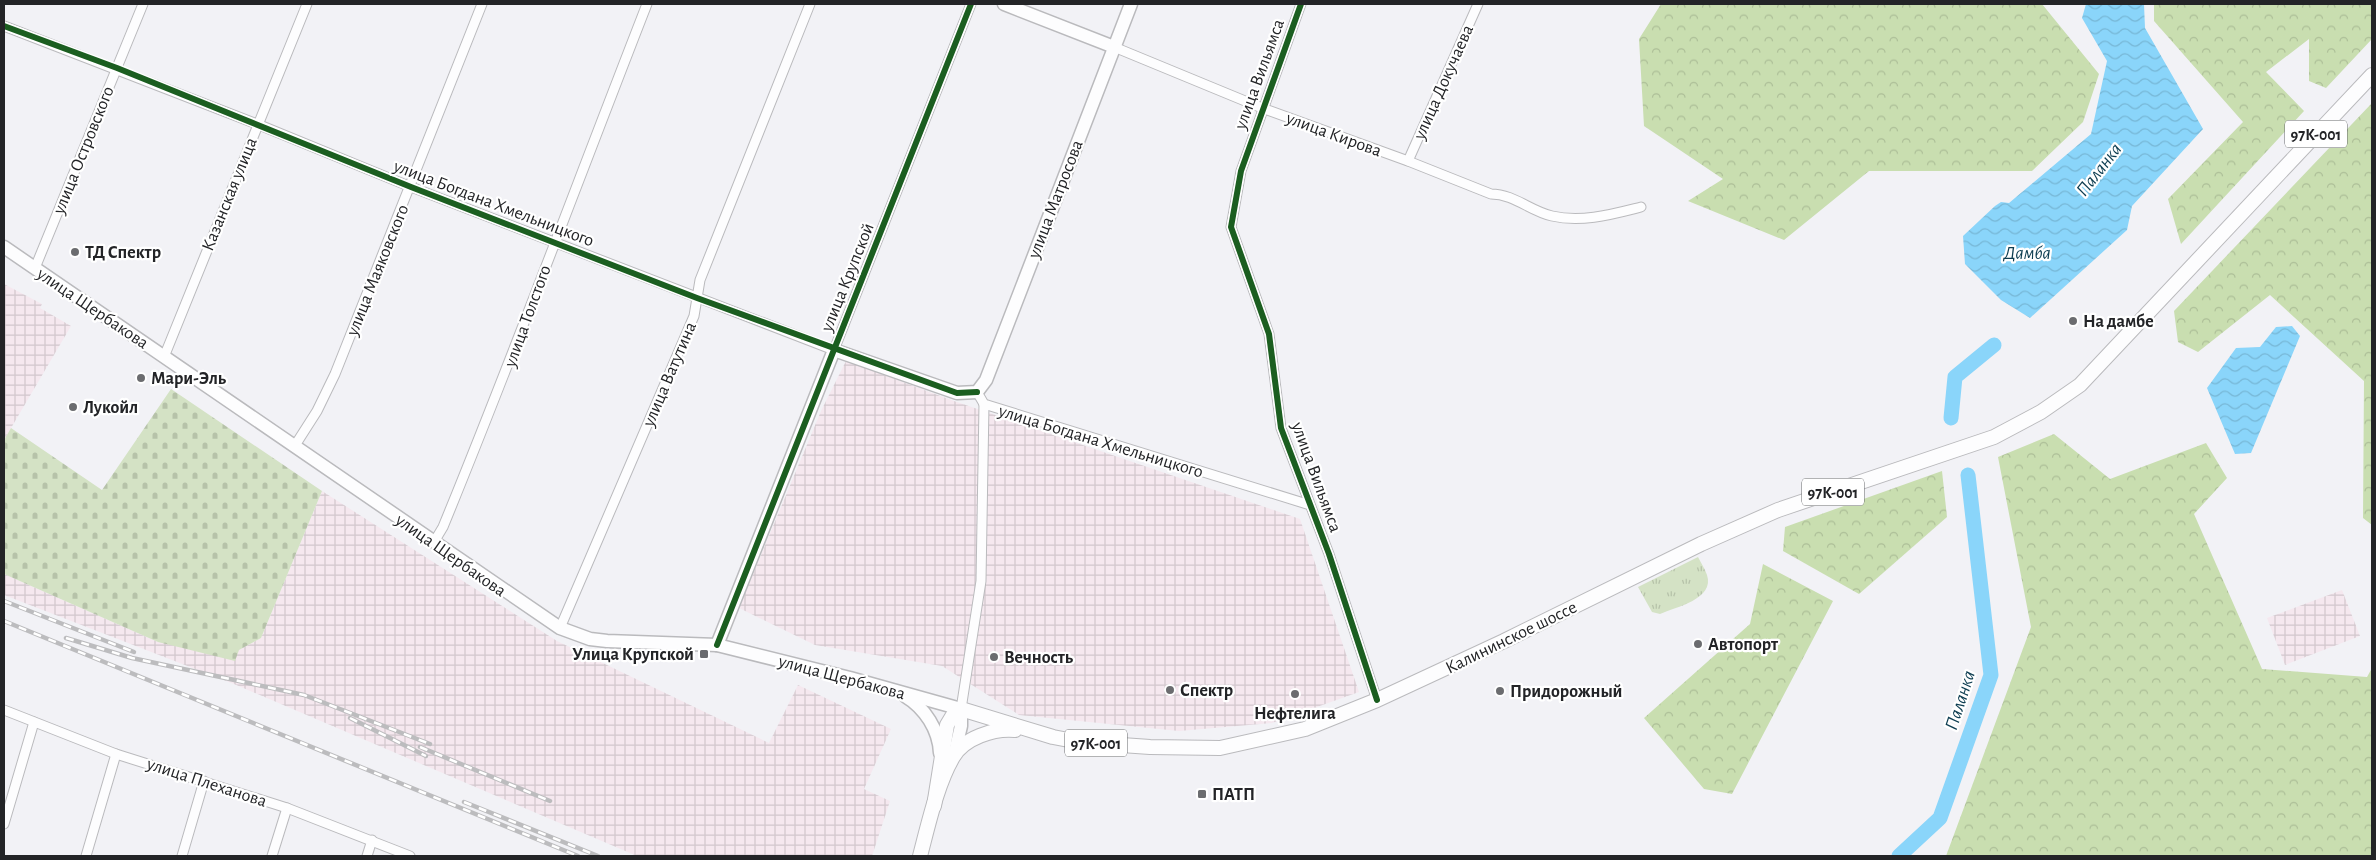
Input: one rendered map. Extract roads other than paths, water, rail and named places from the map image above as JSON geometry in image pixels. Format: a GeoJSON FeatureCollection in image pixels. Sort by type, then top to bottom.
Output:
{"type":"FeatureCollection","features":[{"type":"Feature","properties":{"kind":"main road","name":"улица Кирова"},"geometry":{"type":"LineString","coordinates":[[1004,4],[1114,48]]}},
{"type":"Feature","properties":{"kind":"main road","name":"улица Матросова"},"geometry":{"type":"LineString","coordinates":[[977,392],[986,380],[1132,4]]}},
{"type":"Feature","properties":{"kind":"main road","name":"Калининское шоссе"},"geometry":{"type":"LineString","coordinates":[[961,710],[1026,730],[1079,742],[1168,748],[1220,748],[1305,729],[1377,700],[1504,641],[1707,541],[1778,510],[1994,437],[2041,412],[2080,385],[2372,75]]}},
{"type":"Feature","properties":{"kind":"main road","name":"улица Щербакова"},"geometry":{"type":"LineString","coordinates":[[4,247],[560,628],[590,639],[607,641],[717,645],[897,691],[961,710]]}},
{"type":"Feature","properties":{"kind":"main road","name":"улица Богдана Хмельницкого"},"geometry":{"type":"LineString","coordinates":[[834,350],[957,393],[977,392]]}},
{"type":"Feature","properties":{"kind":"main road","name":"улица Крупской"},"geometry":{"type":"LineString","coordinates":[[717,645],[834,350]]}},
{"type":"Feature","properties":{"kind":"main road"},"geometry":{"type":"LineString","coordinates":[[897,691],[912,700],[928,717],[947,756]]}},
{"type":"Feature","properties":{"kind":"main road","name":"97К-001"},"geometry":{"type":"LineString","coordinates":[[920,856],[947,756],[947,725],[952,716],[961,710]]}},
{"type":"Feature","properties":{"kind":"main road","name":"97К-001"},"geometry":{"type":"LineString","coordinates":[[947,756],[985,734],[1011,729],[1026,730]]}},
{"type":"Feature","properties":{"kind":"street","name":"улица Островского"},"geometry":{"type":"LineString","coordinates":[[35,268],[143,4]]}},
{"type":"Feature","properties":{"kind":"street","name":"Казанская улица"},"geometry":{"type":"LineString","coordinates":[[164,357],[307,4]]}},
{"type":"Feature","properties":{"kind":"street","name":"улица Маяковского"},"geometry":{"type":"LineString","coordinates":[[294,447],[317,411],[335,374],[411,188],[482,4]]}},
{"type":"Feature","properties":{"kind":"street","name":"улица Толстого"},"geometry":{"type":"LineString","coordinates":[[434,542],[444,527],[504,378],[554,242],[648,4]]}},
{"type":"Feature","properties":{"kind":"street","name":"улица Ватутина"},"geometry":{"type":"LineString","coordinates":[[560,628],[694,316],[700,280],[810,4]]}},
{"type":"Feature","properties":{"kind":"street","name":"улица Крупской"},"geometry":{"type":"LineString","coordinates":[[834,350],[971,4]]}},
{"type":"Feature","properties":{"kind":"street","name":"улица Вильямса"},"geometry":{"type":"LineString","coordinates":[[1301,4],[1262,108],[1241,171],[1231,227],[1269,334],[1281,428],[1329,554],[1377,700]]}},
{"type":"Feature","properties":{"kind":"street","name":"улица Докучаева"},"geometry":{"type":"LineString","coordinates":[[1408,161],[1478,4]]}},
{"type":"Feature","properties":{"kind":"street","name":"улица Богдана Хмельницкого"},"geometry":{"type":"LineString","coordinates":[[4,26],[257,124],[411,188],[834,350]]}},
{"type":"Feature","properties":{"kind":"street","name":"улица Кирова"},"geometry":{"type":"LineString","coordinates":[[1114,48],[1262,108],[1408,161],[1491,194],[1505,194],[1552,216],[1592,218],[1641,207]]}},
{"type":"Feature","properties":{"kind":"street","name":"улица Богдана Хмельницкого"},"geometry":{"type":"LineString","coordinates":[[977,392],[984,404],[1310,505]]}},
{"type":"Feature","properties":{"kind":"street"},"geometry":{"type":"LineString","coordinates":[[961,710],[981,581],[984,404]]}},
{"type":"Feature","properties":{"kind":"street","name":"улица Плеханова"},"geometry":{"type":"LineString","coordinates":[[4,710],[116,754],[287,808],[410,856]]}},
{"type":"Feature","properties":{"kind":"street"},"geometry":{"type":"LineString","coordinates":[[4,824],[34,722]]}},
{"type":"Feature","properties":{"kind":"street"},"geometry":{"type":"LineString","coordinates":[[86,856],[116,754]]}},
{"type":"Feature","properties":{"kind":"street"},"geometry":{"type":"LineString","coordinates":[[182,856],[204,781]]}},
{"type":"Feature","properties":{"kind":"street"},"geometry":{"type":"LineString","coordinates":[[272,856],[287,808]]}},
{"type":"Feature","properties":{"kind":"street"},"geometry":{"type":"LineString","coordinates":[[367,856],[372,840]]}},
{"type":"Feature","properties":{"kind":"water","name":"Дамба"},"geometry":{"type":"Polygon","coordinates":[[[2086,4],[2144,4],[2145,28],[2203,129],[2132,206],[2127,230],[2030,318],[2001,300],[1965,264],[1963,236],[1995,206],[2001,202],[2009,203],[2091,134],[2107,61],[2082,18],[2086,4]]]}},
{"type":"Feature","properties":{"kind":"water"},"geometry":{"type":"Polygon","coordinates":[[[2292,326],[2300,336],[2251,453],[2235,454],[2207,388],[2236,348],[2260,347],[2276,327],[2292,326]]]}},
{"type":"Feature","properties":{"kind":"waterway","name":"Паланка"},"geometry":{"type":"LineString","coordinates":[[1951,418],[1955,377],[1994,345]]}},
{"type":"Feature","properties":{"kind":"waterway","name":"Паланка"},"geometry":{"type":"LineString","coordinates":[[1899,856],[1940,818],[1991,675],[1968,475]]}},
{"type":"Feature","properties":{"kind":"railway"},"geometry":{"type":"LineString","coordinates":[[4,601],[134,652]]}},
{"type":"Feature","properties":{"kind":"railway"},"geometry":{"type":"LineString","coordinates":[[4,621],[578,856]]}},
{"type":"Feature","properties":{"kind":"railway"},"geometry":{"type":"LineString","coordinates":[[66,638],[132,658],[304,695],[430,744]]}},
{"type":"Feature","properties":{"kind":"railway"},"geometry":{"type":"LineString","coordinates":[[350,718],[426,756]]}},
{"type":"Feature","properties":{"kind":"railway"},"geometry":{"type":"LineString","coordinates":[[420,747],[550,801]]}},
{"type":"Feature","properties":{"kind":"railway"},"geometry":{"type":"LineString","coordinates":[[464,802],[598,856]]}},
{"type":"Feature","properties":{"kind":"place","name":"ТД Спектр"},"geometry":{"type":"Point","coordinates":[75,252]}},
{"type":"Feature","properties":{"kind":"place","name":"На дамбе"},"geometry":{"type":"Point","coordinates":[2073,321]}},
{"type":"Feature","properties":{"kind":"place","name":"Мари-Эль"},"geometry":{"type":"Point","coordinates":[141,378]}},
{"type":"Feature","properties":{"kind":"place","name":"Лукойл"},"geometry":{"type":"Point","coordinates":[73,407]}},
{"type":"Feature","properties":{"kind":"place","name":"Автопорт"},"geometry":{"type":"Point","coordinates":[1698,644]}},
{"type":"Feature","properties":{"kind":"place","name":"Улица Крупской"},"geometry":{"type":"Point","coordinates":[704,654]}},
{"type":"Feature","properties":{"kind":"place","name":"Вечность"},"geometry":{"type":"Point","coordinates":[994,657]}},
{"type":"Feature","properties":{"kind":"place","name":"Спектр"},"geometry":{"type":"Point","coordinates":[1170,690]}},
{"type":"Feature","properties":{"kind":"place","name":"Придорожный"},"geometry":{"type":"Point","coordinates":[1500,691]}},
{"type":"Feature","properties":{"kind":"place","name":"Нефтелига"},"geometry":{"type":"Point","coordinates":[1295,694]}},
{"type":"Feature","properties":{"kind":"place","name":"ПАТП"},"geometry":{"type":"Point","coordinates":[1202,794]}}]}
